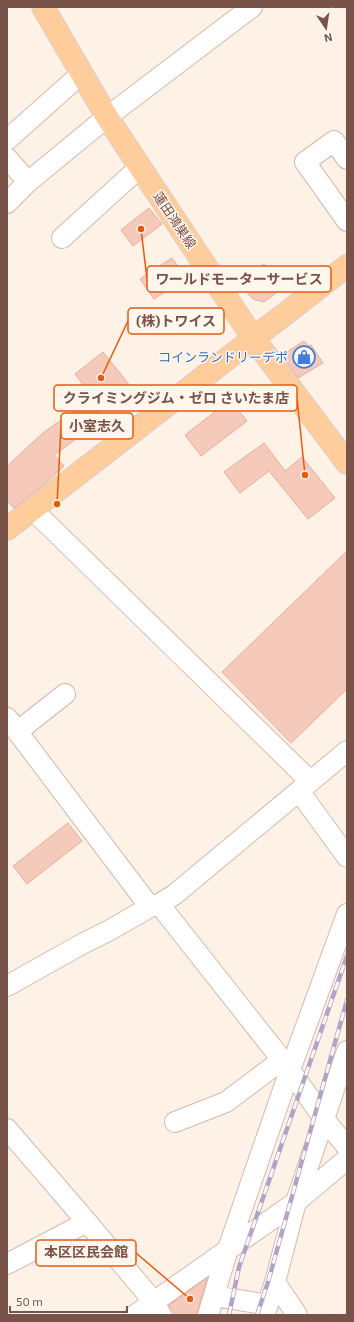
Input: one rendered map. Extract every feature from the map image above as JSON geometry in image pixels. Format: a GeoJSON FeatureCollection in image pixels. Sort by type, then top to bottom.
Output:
{"type":"FeatureCollection","features":[{"type":"Feature","properties":{"kind":"main road","name":"蓮田鴻巣線"},"geometry":{"type":"LineString","coordinates":[[43,7],[107,117],[253,338],[347,463]]}},
{"type":"Feature","properties":{"kind":"main road"},"geometry":{"type":"LineString","coordinates":[[7,529],[347,266]]}},
{"type":"Feature","properties":{"kind":"street"},"geometry":{"type":"LineString","coordinates":[[7,202],[28,182],[107,117],[252,7]]}},
{"type":"Feature","properties":{"kind":"street"},"geometry":{"type":"LineString","coordinates":[[7,140],[81,74]]}},
{"type":"Feature","properties":{"kind":"street"},"geometry":{"type":"LineString","coordinates":[[347,159],[334,141],[305,162],[347,221]]}},
{"type":"Feature","properties":{"kind":"street"},"geometry":{"type":"LineString","coordinates":[[7,158],[28,182]]}},
{"type":"Feature","properties":{"kind":"street"},"geometry":{"type":"LineString","coordinates":[[62,238],[140,167]]}},
{"type":"Feature","properties":{"kind":"street"},"geometry":{"type":"LineString","coordinates":[[32,509],[304,786],[347,857]]}},
{"type":"Feature","properties":{"kind":"street"},"geometry":{"type":"LineString","coordinates":[[65,694],[12,725],[155,905],[286,1065],[347,1147]]}},
{"type":"Feature","properties":{"kind":"street"},"geometry":{"type":"LineString","coordinates":[[7,986],[174,895],[347,751]]}},
{"type":"Feature","properties":{"kind":"street"},"geometry":{"type":"LineString","coordinates":[[208,1315],[286,1065],[347,914]]}},
{"type":"Feature","properties":{"kind":"street"},"geometry":{"type":"LineString","coordinates":[[215,1296],[266,1310],[296,1202],[347,1052]]}},
{"type":"Feature","properties":{"kind":"street"},"geometry":{"type":"LineString","coordinates":[[175,1122],[226,1102],[286,1065]]}},
{"type":"Feature","properties":{"kind":"street"},"geometry":{"type":"LineString","coordinates":[[7,1129],[87,1222],[157,1309]]}},
{"type":"Feature","properties":{"kind":"street"},"geometry":{"type":"LineString","coordinates":[[135,1315],[157,1309],[228,1249],[296,1202],[347,1159]]}},
{"type":"Feature","properties":{"kind":"street"},"geometry":{"type":"LineString","coordinates":[[7,1264],[87,1222]]}},
{"type":"Feature","properties":{"kind":"street"},"geometry":{"type":"LineString","coordinates":[[275,1282],[297,1315]]}},
{"type":"Feature","properties":{"kind":"building"},"geometry":{"type":"Polygon","coordinates":[[[149,208],[162,224],[133,246],[121,230],[149,208]]]}},
{"type":"Feature","properties":{"kind":"building"},"geometry":{"type":"Polygon","coordinates":[[[172,258],[186,278],[154,299],[140,279],[172,258]]]}},
{"type":"Feature","properties":{"kind":"building"},"geometry":{"type":"Polygon","coordinates":[[[264,264],[281,289],[264,302],[253,299],[245,290],[247,287],[241,279],[264,264]]]}},
{"type":"Feature","properties":{"kind":"building"},"geometry":{"type":"Polygon","coordinates":[[[304,341],[308,346],[311,345],[323,363],[298,378],[282,355],[304,341]]]}},
{"type":"Feature","properties":{"kind":"building"},"geometry":{"type":"Polygon","coordinates":[[[103,352],[131,387],[96,414],[101,421],[54,455],[64,466],[46,483],[14,508],[7,500],[7,466],[44,432],[93,398],[75,374],[103,352]]]}},
{"type":"Feature","properties":{"kind":"building"},"geometry":{"type":"Polygon","coordinates":[[[230,400],[247,421],[201,456],[185,435],[230,400]]]}},
{"type":"Feature","properties":{"kind":"building"},"geometry":{"type":"Polygon","coordinates":[[[264,443],[285,471],[302,457],[335,498],[308,519],[269,471],[240,493],[224,472],[264,443]]]}},
{"type":"Feature","properties":{"kind":"building"},"geometry":{"type":"Polygon","coordinates":[[[347,551],[347,689],[291,743],[222,672],[347,551]]]}},
{"type":"Feature","properties":{"kind":"building"},"geometry":{"type":"Polygon","coordinates":[[[68,823],[82,841],[27,884],[13,866],[68,823]]]}},
{"type":"Feature","properties":{"kind":"building"},"geometry":{"type":"Polygon","coordinates":[[[207,1278],[197,1314],[175,1315],[169,1305],[207,1278]]]}},
{"type":"Feature","properties":{"kind":"railway"},"geometry":{"type":"LineString","coordinates":[[229,1315],[239,1267],[347,956]]}},
{"type":"Feature","properties":{"kind":"railway"},"geometry":{"type":"LineString","coordinates":[[257,1315],[268,1282],[347,1000]]}},
{"type":"Feature","properties":{"kind":"place","name":"ワールドモーターサービス"},"geometry":{"type":"Point","coordinates":[141,229]}},
{"type":"Feature","properties":{"kind":"place","name":"コインランドリーデポ"},"geometry":{"type":"Point","coordinates":[304,357]}},
{"type":"Feature","properties":{"kind":"place","name":"(株)トワイス"},"geometry":{"type":"Point","coordinates":[101,378]}},
{"type":"Feature","properties":{"kind":"place","name":"クライミングジム・ゼロ さいたま店"},"geometry":{"type":"Point","coordinates":[305,475]}},
{"type":"Feature","properties":{"kind":"place","name":"小室志久"},"geometry":{"type":"Point","coordinates":[57,504]}},
{"type":"Feature","properties":{"kind":"place","name":"本区区民会館"},"geometry":{"type":"Point","coordinates":[190,1299]}}]}
